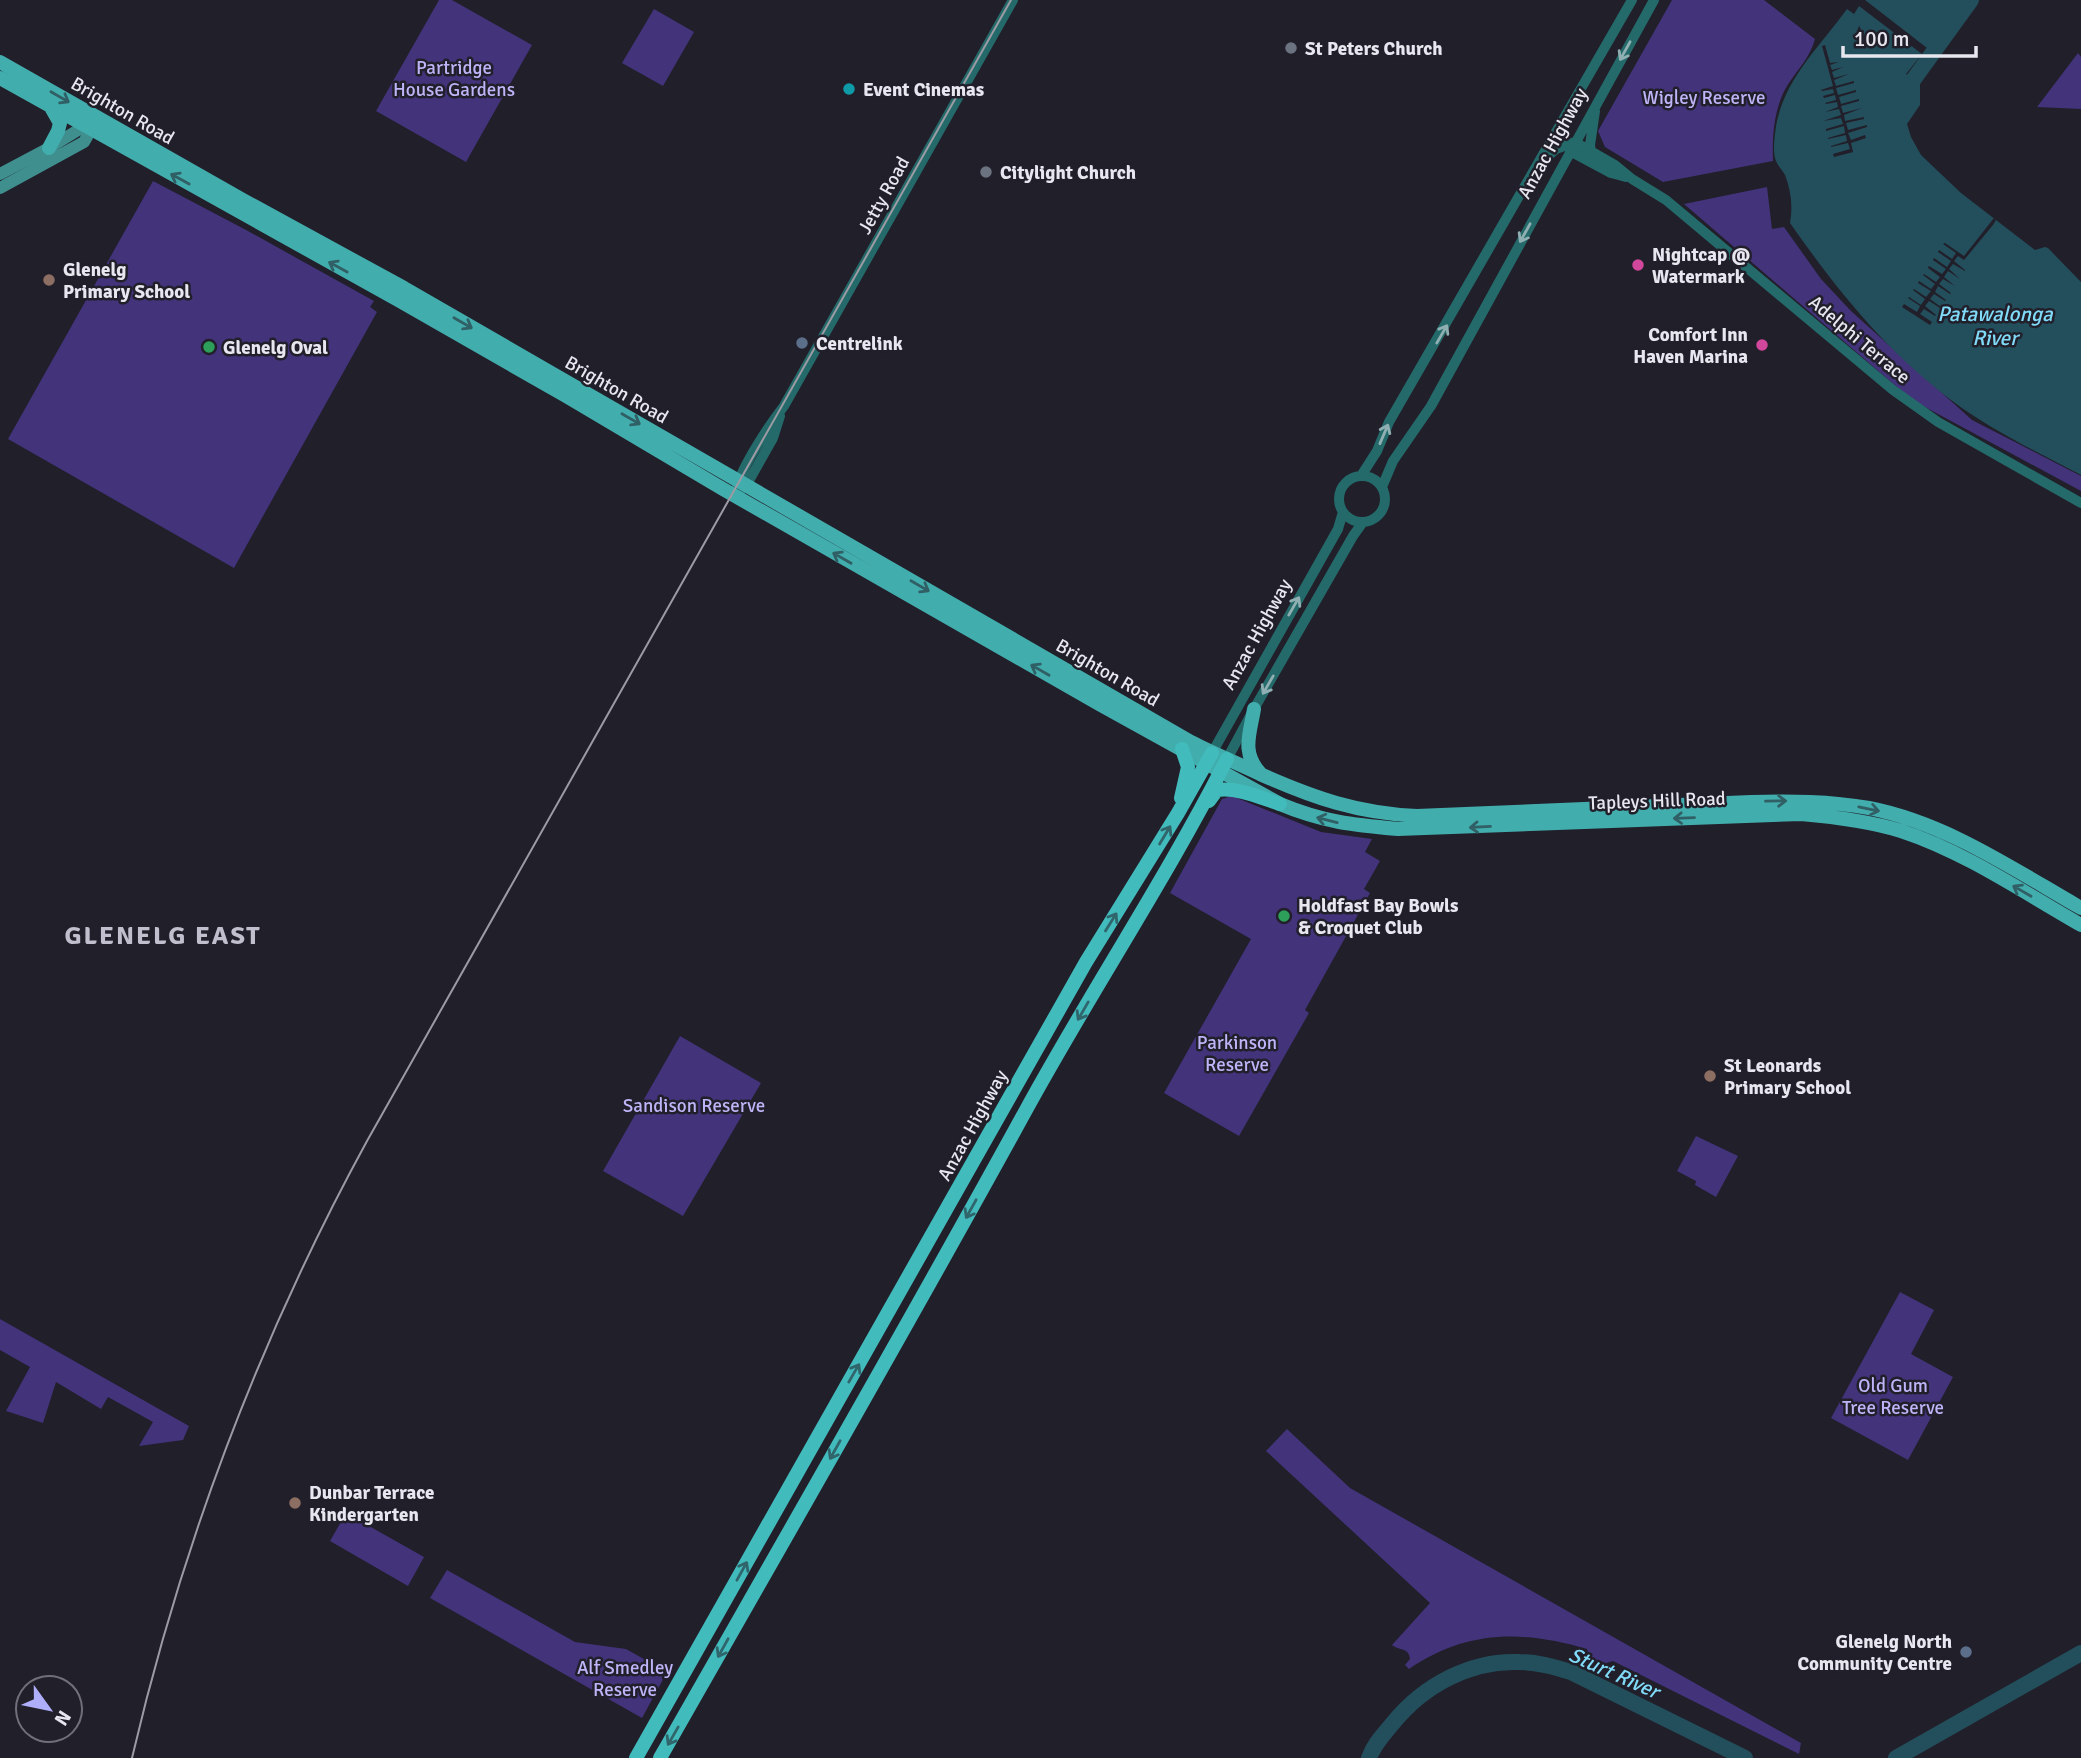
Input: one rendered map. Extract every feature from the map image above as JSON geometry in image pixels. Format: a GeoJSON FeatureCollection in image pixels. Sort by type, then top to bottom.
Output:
{"type":"FeatureCollection","features":[{"type":"Feature","properties":{"kind":"highway"},"geometry":{"type":"LineString","coordinates":[[1178,813],[1188,767],[1182,749]]}},
{"type":"Feature","properties":{"kind":"highway","name":"Anzac Highway"},"geometry":{"type":"LineString","coordinates":[[636,1758],[1086,962],[1209,758]]}},
{"type":"Feature","properties":{"kind":"highway","name":"Anzac Highway"},"geometry":{"type":"LineString","coordinates":[[660,1758],[1112,959],[1156,890],[1224,765]]}},
{"type":"Feature","properties":{"kind":"highway"},"geometry":{"type":"LineString","coordinates":[[1199,813],[1217,790],[1226,789],[1280,804]]}},
{"type":"Feature","properties":{"kind":"highway"},"geometry":{"type":"LineString","coordinates":[[1086,962],[1090,966],[1100,968],[1112,959]]}},
{"type":"Feature","properties":{"kind":"highway"},"geometry":{"type":"LineString","coordinates":[[1077,979],[1090,978],[1096,981],[1097,986]]}},
{"type":"Feature","properties":{"kind":"highway"},"geometry":{"type":"LineString","coordinates":[[1004,1108],[1016,1116],[1026,1110]]}},
{"type":"Feature","properties":{"kind":"highway"},"geometry":{"type":"LineString","coordinates":[[995,1124],[1008,1126],[1014,1133]]}},
{"type":"Feature","properties":{"kind":"highway"},"geometry":{"type":"LineString","coordinates":[[841,1395],[848,1402],[853,1402],[866,1393]]}},
{"type":"Feature","properties":{"kind":"highway"},"geometry":{"type":"LineString","coordinates":[[832,1410],[841,1409],[852,1419]]}},
{"type":"Feature","properties":{"kind":"main road","name":"Brighton Road"},"geometry":{"type":"LineString","coordinates":[[0,62],[92,124],[265,219],[735,496],[1182,749],[1209,758]]}},
{"type":"Feature","properties":{"kind":"main road","name":"Brighton Road"},"geometry":{"type":"LineString","coordinates":[[0,78],[51,107],[92,124]]}},
{"type":"Feature","properties":{"kind":"main road"},"geometry":{"type":"LineString","coordinates":[[49,148],[60,123],[51,107]]}},
{"type":"Feature","properties":{"kind":"main road"},"geometry":{"type":"LineString","coordinates":[[0,174],[92,124]]}},
{"type":"Feature","properties":{"kind":"main road"},"geometry":{"type":"LineString","coordinates":[[0,188],[84,142],[92,124]]}},
{"type":"Feature","properties":{"kind":"main road","name":"Brighton Road"},"geometry":{"type":"LineString","coordinates":[[265,219],[404,288],[958,608],[1209,758]]}},
{"type":"Feature","properties":{"kind":"main road"},"geometry":{"type":"LineString","coordinates":[[958,608],[965,627]]}},
{"type":"Feature","properties":{"kind":"main road"},"geometry":{"type":"LineString","coordinates":[[1254,709],[1248,754],[1251,763],[1261,774]]}},
{"type":"Feature","properties":{"kind":"main road"},"geometry":{"type":"LineString","coordinates":[[1209,758],[1224,765]]}},
{"type":"Feature","properties":{"kind":"main road","name":"Tapleys Hill Road"},"geometry":{"type":"LineString","coordinates":[[1224,765],[1261,774],[1323,801],[1397,815],[1751,802],[1839,803],[1907,818],[1938,830],[1985,853],[2081,908]]}},
{"type":"Feature","properties":{"kind":"main road","name":"Tapleys Hill Road"},"geometry":{"type":"LineString","coordinates":[[1224,765],[1280,804],[1302,813],[1333,822],[1398,830],[1801,814],[1842,818],[1893,829],[1930,842],[1981,867],[2081,925]]}},
{"type":"Feature","properties":{"kind":"street","name":"Jetty Road"},"geometry":{"type":"LineString","coordinates":[[735,496],[771,423],[1013,0]]}},
{"type":"Feature","properties":{"kind":"street","name":"Anzac Highway"},"geometry":{"type":"LineString","coordinates":[[1361,476],[1377,451],[1389,422],[1632,0]]}},
{"type":"Feature","properties":{"kind":"street","name":"Anzac Highway"},"geometry":{"type":"LineString","coordinates":[[1382,487],[1393,461],[1431,406],[1571,146],[1654,0]]}},
{"type":"Feature","properties":{"kind":"street"},"geometry":{"type":"LineString","coordinates":[[1525,188],[1539,164],[1556,149],[1571,146],[1565,132],[1568,115],[1577,97]]}},
{"type":"Feature","properties":{"kind":"street"},"geometry":{"type":"LineString","coordinates":[[1591,152],[1597,102]]}},
{"type":"Feature","properties":{"kind":"street","name":"Adelphi Terrace"},"geometry":{"type":"LineString","coordinates":[[1571,146],[1591,152],[1615,165],[1666,200],[1923,413],[2081,502]]}},
{"type":"Feature","properties":{"kind":"street","name":"Adelphi Terrace"},"geometry":{"type":"LineString","coordinates":[[1571,146],[1611,173],[1632,179]]}},
{"type":"Feature","properties":{"kind":"street"},"geometry":{"type":"LineString","coordinates":[[1525,188],[1534,183],[1548,191]]}},
{"type":"Feature","properties":{"kind":"street"},"geometry":{"type":"LineString","coordinates":[[1361,476],[1373,479],[1382,487],[1385,499],[1382,511],[1370,521],[1363,522],[1348,517],[1343,512],[1339,499],[1348,481],[1361,476]]}},
{"type":"Feature","properties":{"kind":"street","name":"Anzac Highway"},"geometry":{"type":"LineString","coordinates":[[1209,758],[1338,529],[1343,512]]}},
{"type":"Feature","properties":{"kind":"street","name":"Anzac Highway"},"geometry":{"type":"LineString","coordinates":[[1224,765],[1363,522]]}},
{"type":"Feature","properties":{"kind":"green space","name":"Partridge House Gardens"},"geometry":{"type":"Polygon","coordinates":[[[439,0],[452,0],[532,45],[466,162],[376,111],[439,0]]]}},
{"type":"Feature","properties":{"kind":"green space","name":"Wigley Reserve"},"geometry":{"type":"Polygon","coordinates":[[[1672,0],[1764,0],[1815,39],[1779,103],[1773,161],[1663,182],[1605,147],[1598,131],[1672,0]]]}},
{"type":"Feature","properties":{"kind":"green space"},"geometry":{"type":"Polygon","coordinates":[[[654,9],[694,32],[663,86],[622,63],[654,9]]]}},
{"type":"Feature","properties":{"kind":"green space"},"geometry":{"type":"Polygon","coordinates":[[[2078,53],[2081,57],[2081,109],[2037,107],[2078,53]]]}},
{"type":"Feature","properties":{"kind":"green space","name":"Glenelg Oval"},"geometry":{"type":"Polygon","coordinates":[[[153,181],[374,301],[370,307],[377,312],[234,568],[8,439],[153,181]]]}},
{"type":"Feature","properties":{"kind":"green space"},"geometry":{"type":"Polygon","coordinates":[[[1767,187],[1772,229],[1784,227],[1821,279],[1851,311],[1972,420],[2081,476],[2081,491],[1912,400],[1684,204],[1767,187]]]}},
{"type":"Feature","properties":{"kind":"green space","name":"Holdfast Bay Bowls & Croquet Club"},"geometry":{"type":"Polygon","coordinates":[[[1232,796],[1321,832],[1372,839],[1365,852],[1380,861],[1364,889],[1370,893],[1305,1010],[1309,1013],[1239,1136],[1164,1093],[1251,939],[1170,893],[1222,799],[1232,796]]]}},
{"type":"Feature","properties":{"kind":"green space","name":"Sandison Reserve"},"geometry":{"type":"Polygon","coordinates":[[[680,1036],[761,1083],[683,1216],[603,1171],[680,1036]]]}},
{"type":"Feature","properties":{"kind":"green space"},"geometry":{"type":"Polygon","coordinates":[[[1696,1136],[1738,1156],[1716,1197],[1695,1185],[1696,1181],[1677,1171],[1696,1136]]]}},
{"type":"Feature","properties":{"kind":"green space","name":"Old Gum Tree Reserve"},"geometry":{"type":"Polygon","coordinates":[[[1900,1292],[1934,1310],[1911,1354],[1953,1377],[1908,1460],[1831,1418],[1900,1292]]]}},
{"type":"Feature","properties":{"kind":"green space"},"geometry":{"type":"Polygon","coordinates":[[[0,1319],[189,1426],[183,1440],[139,1446],[153,1422],[108,1397],[101,1409],[56,1382],[43,1423],[6,1411],[30,1367],[0,1350],[0,1319]]]}},
{"type":"Feature","properties":{"kind":"green space"},"geometry":{"type":"Polygon","coordinates":[[[1287,1429],[1350,1488],[1801,1743],[1799,1754],[1613,1661],[1593,1667],[1587,1649],[1563,1643],[1495,1637],[1452,1647],[1409,1669],[1405,1665],[1410,1659],[1408,1653],[1392,1645],[1430,1603],[1266,1451],[1287,1429]]]}},
{"type":"Feature","properties":{"kind":"green space"},"geometry":{"type":"Polygon","coordinates":[[[346,1513],[424,1557],[408,1586],[330,1541],[346,1513]]]}},
{"type":"Feature","properties":{"kind":"green space","name":"Alf Smedley Reserve"},"geometry":{"type":"Polygon","coordinates":[[[447,1570],[575,1642],[626,1649],[667,1672],[642,1718],[430,1598],[447,1570]]]}},
{"type":"Feature","properties":{"kind":"water"},"geometry":{"type":"Polygon","coordinates":[[[1865,0],[1979,0],[1941,50],[1931,43],[1927,48],[1865,0]]]}},
{"type":"Feature","properties":{"kind":"water","name":"Patawalonga River"},"geometry":{"type":"Polygon","coordinates":[[[1859,6],[1922,54],[1906,74],[1920,82],[1920,105],[1907,124],[1921,155],[1961,193],[2035,250],[2048,248],[2081,282],[2081,475],[1982,421],[1927,381],[1863,318],[1790,223],[1789,187],[1774,155],[1778,116],[1802,67],[1847,9],[1854,14],[1859,6]]]}},
{"type":"Feature","properties":{"kind":"pier"},"geometry":{"type":"Polygon","coordinates":[[[1825,45],[1830,63],[1839,62],[1830,65],[1832,70],[1843,67],[1832,72],[1834,78],[1849,74],[1834,80],[1836,86],[1854,81],[1836,88],[1838,95],[1856,90],[1839,97],[1841,104],[1859,99],[1841,106],[1843,113],[1862,108],[1844,115],[1845,121],[1864,117],[1846,123],[1848,130],[1867,125],[1848,133],[1851,140],[1865,135],[1866,138],[1851,143],[1853,152],[1834,157],[1833,154],[1850,149],[1848,143],[1831,147],[1847,141],[1846,135],[1828,139],[1845,133],[1844,126],[1826,131],[1843,124],[1841,118],[1823,121],[1841,115],[1839,109],[1825,112],[1838,107],[1837,102],[1825,103],[1836,100],[1835,95],[1823,96],[1834,93],[1833,89],[1821,90],[1833,86],[1822,46],[1825,45]]]}},
{"type":"Feature","properties":{"kind":"pier"},"geometry":{"type":"Polygon","coordinates":[[[1994,218],[1996,220],[1993,225],[1964,260],[1958,256],[1954,261],[1965,271],[1953,264],[1949,269],[1960,279],[1948,271],[1944,277],[1955,286],[1943,279],[1939,284],[1951,293],[1938,286],[1935,292],[1946,300],[1934,294],[1930,299],[1941,307],[1929,301],[1925,306],[1936,315],[1924,309],[1920,314],[1932,322],[1930,325],[1902,307],[1904,304],[1917,312],[1920,306],[1908,298],[1921,305],[1925,299],[1913,290],[1926,297],[1931,291],[1918,283],[1919,281],[1931,289],[1935,284],[1923,275],[1936,282],[1940,277],[1928,268],[1929,266],[1942,274],[1946,269],[1933,260],[1934,258],[1947,267],[1951,261],[1938,252],[1939,250],[1952,259],[1956,253],[1943,244],[1964,256],[1994,218]]]}},
{"type":"Feature","properties":{"kind":"waterway","name":"Patawalonga River"},"geometry":{"type":"LineString","coordinates":[[1903,94],[1971,0]]}},
{"type":"Feature","properties":{"kind":"waterway","name":"Sturt River"},"geometry":{"type":"LineString","coordinates":[[1896,1758],[2081,1653]]}},
{"type":"Feature","properties":{"kind":"waterway","name":"Sturt River"},"geometry":{"type":"LineString","coordinates":[[1369,1758],[1380,1739],[1405,1710],[1433,1687],[1483,1665],[1519,1662],[1571,1672],[1745,1758]]}},
{"type":"Feature","properties":{"kind":"tram line"},"geometry":{"type":"LineString","coordinates":[[132,1758],[175,1597],[229,1441],[292,1289],[328,1215],[367,1141],[1011,0]]}},
{"type":"Feature","properties":{"kind":"place","name":"St Peters Church"},"geometry":{"type":"Point","coordinates":[1291,48]}},
{"type":"Feature","properties":{"kind":"place","name":"Event Cinemas"},"geometry":{"type":"Point","coordinates":[849,89]}},
{"type":"Feature","properties":{"kind":"place","name":"Citylight Church"},"geometry":{"type":"Point","coordinates":[986,172]}},
{"type":"Feature","properties":{"kind":"place","name":"Nightcap @ Watermark"},"geometry":{"type":"Point","coordinates":[1638,265]}},
{"type":"Feature","properties":{"kind":"place","name":"Glenelg Primary School"},"geometry":{"type":"Point","coordinates":[49,280]}},
{"type":"Feature","properties":{"kind":"place","name":"Centrelink"},"geometry":{"type":"Point","coordinates":[802,343]}},
{"type":"Feature","properties":{"kind":"place","name":"Comfort Inn Haven Marina"},"geometry":{"type":"Point","coordinates":[1762,345]}},
{"type":"Feature","properties":{"kind":"place","name":"Glenelg Oval"},"geometry":{"type":"Point","coordinates":[209,347]}},
{"type":"Feature","properties":{"kind":"place","name":"Holdfast Bay Bowls & Croquet Club"},"geometry":{"type":"Point","coordinates":[1284,916]}},
{"type":"Feature","properties":{"kind":"place","name":"St Leonards Primary School"},"geometry":{"type":"Point","coordinates":[1710,1076]}},
{"type":"Feature","properties":{"kind":"place","name":"Dunbar Terrace Kindergarten"},"geometry":{"type":"Point","coordinates":[295,1503]}},
{"type":"Feature","properties":{"kind":"place","name":"Glenelg North Community Centre"},"geometry":{"type":"Point","coordinates":[1966,1652]}},
{"type":"Feature","properties":{"kind":"district","name":"GLENELG EAST"},"geometry":{"type":"Point","coordinates":[163,935]}},
{"type":"Feature","properties":{"kind":"park label","name":"Parkinson Reserve"},"geometry":{"type":"Point","coordinates":[1237,1053]}}]}
